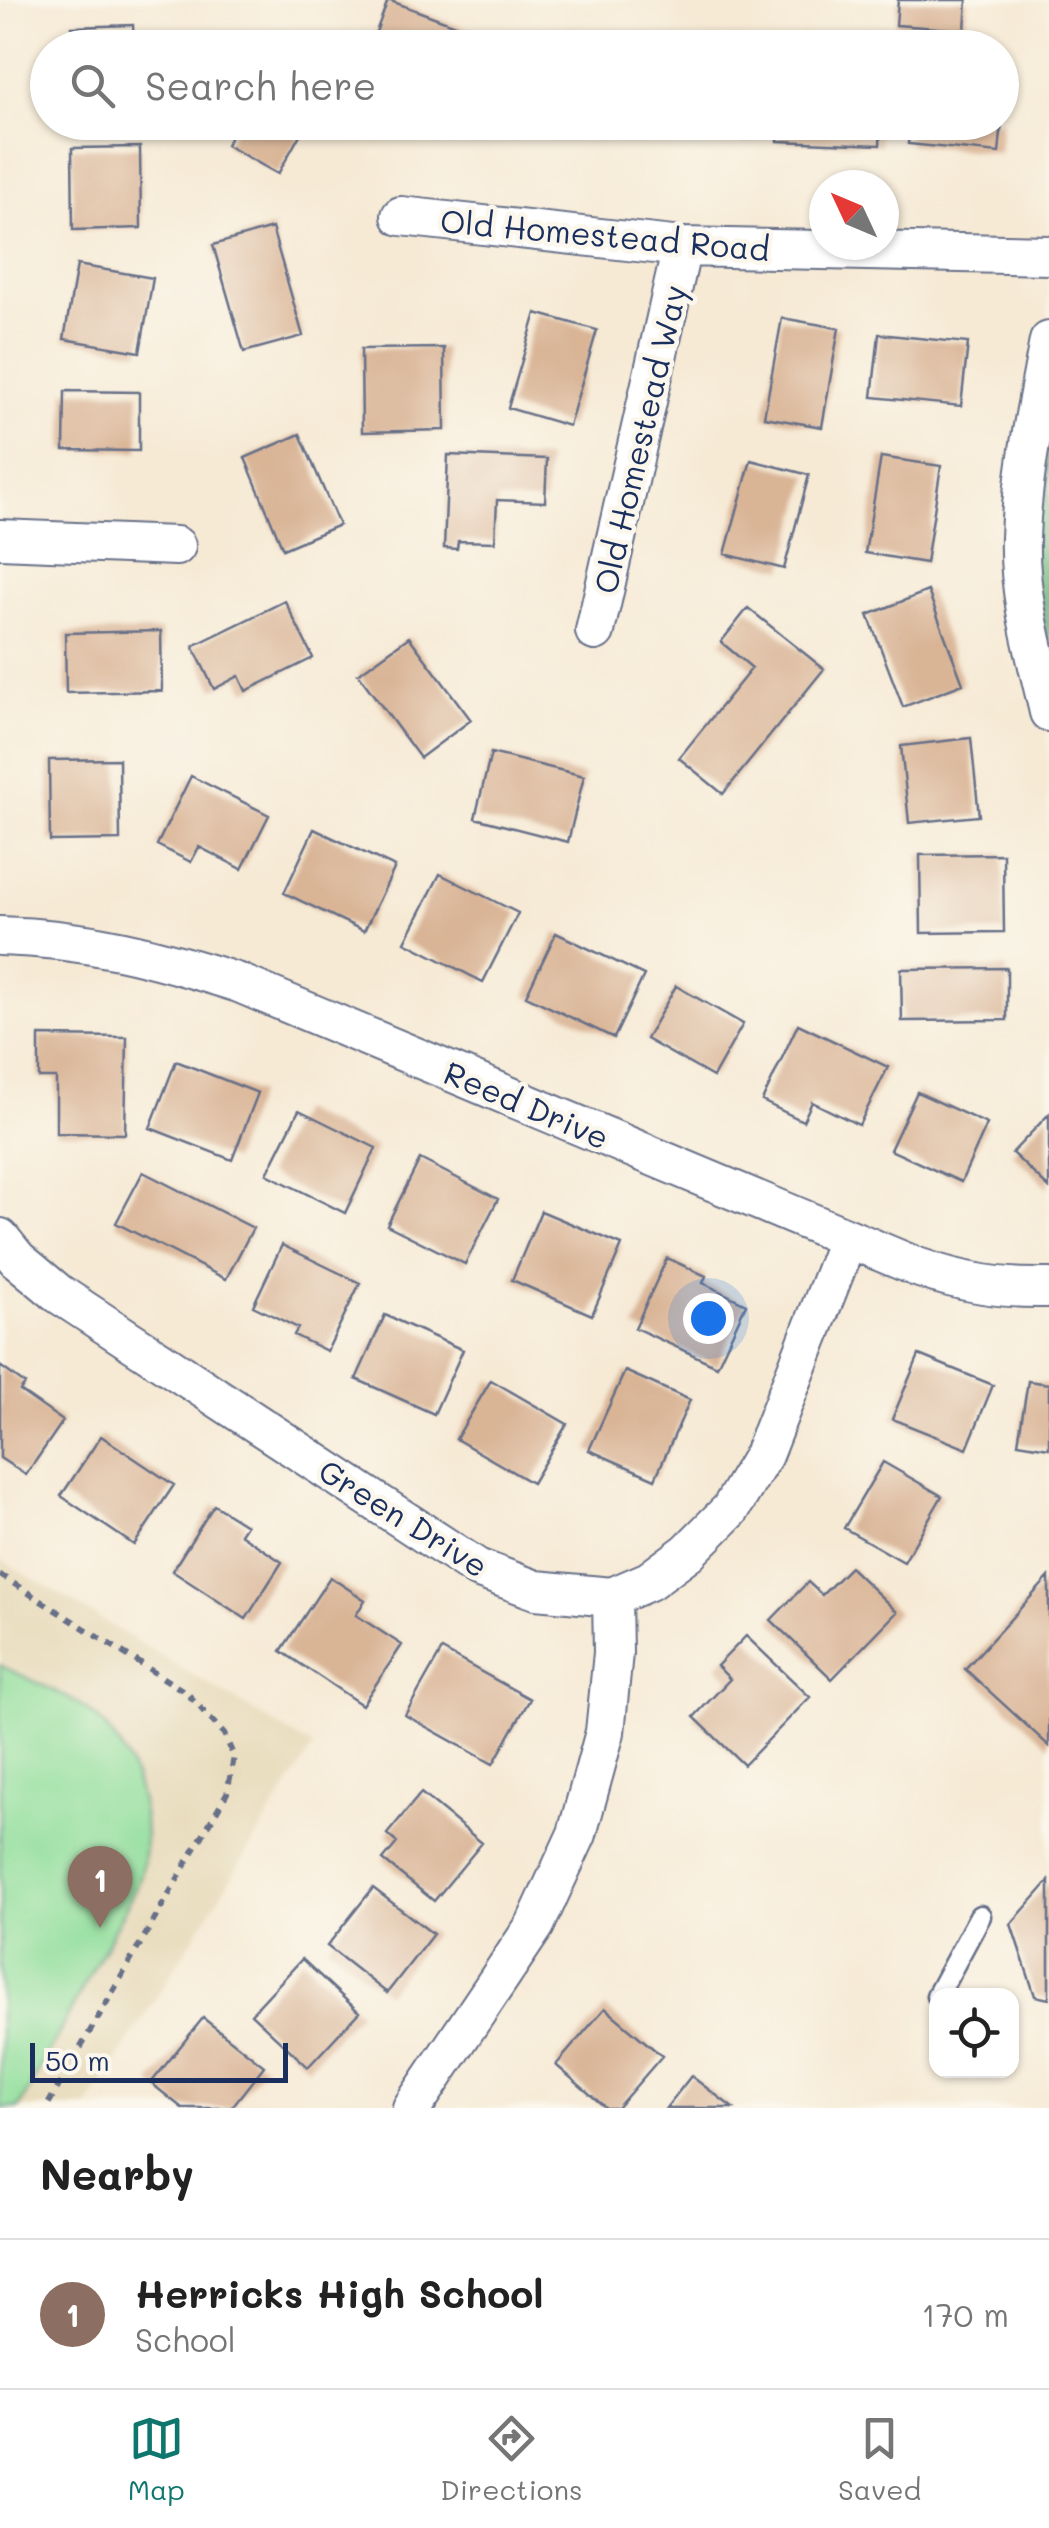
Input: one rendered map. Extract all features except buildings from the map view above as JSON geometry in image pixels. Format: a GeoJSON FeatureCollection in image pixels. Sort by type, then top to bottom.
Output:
{"type":"FeatureCollection","features":[{"type":"Feature","properties":{"kind":"street","name":"Old Homestead Road"},"geometry":{"type":"LineString","coordinates":[[400,216],[682,248],[1049,254]]}},
{"type":"Feature","properties":{"kind":"street","name":"Old Homestead Way"},"geometry":{"type":"LineString","coordinates":[[595,631],[682,248]]}},
{"type":"Feature","properties":{"kind":"street"},"geometry":{"type":"LineString","coordinates":[[1049,341],[1026,470],[1020,540],[1025,608],[1049,712]]}},
{"type":"Feature","properties":{"kind":"street"},"geometry":{"type":"LineString","coordinates":[[0,540],[176,546]]}},
{"type":"Feature","properties":{"kind":"street","name":"Reed Drive"},"geometry":{"type":"LineString","coordinates":[[0,936],[110,946],[239,983],[957,1282],[1002,1289],[1049,1288]]}},
{"type":"Feature","properties":{"kind":"street","name":"Green Drive"},"geometry":{"type":"LineString","coordinates":[[0,1238],[17,1260],[59,1294],[478,1568],[536,1590],[612,1597]]}},
{"type":"Feature","properties":{"kind":"street"},"geometry":{"type":"LineString","coordinates":[[429,2102],[535,1925],[576,1834],[604,1732],[613,1654],[612,1597],[649,1582],[688,1552],[730,1510],[763,1456],[848,1238]]}},
{"type":"Feature","properties":{"kind":"lane"},"geometry":{"type":"LineString","coordinates":[[941,1988],[980,1916]]}},
{"type":"Feature","properties":{"kind":"path"},"geometry":{"type":"LineString","coordinates":[[0,1575],[187,1693],[224,1734],[234,1757],[227,1793],[46,2108]]}},
{"type":"Feature","properties":{"kind":"shaded area"},"geometry":{"type":"Polygon","coordinates":[[[0,1559],[313,1747],[87,2108],[0,2108],[0,1559]]]}},
{"type":"Feature","properties":{"kind":"green space"},"geometry":{"type":"Polygon","coordinates":[[[1049,341],[1049,712],[1025,608],[1049,341]]]}},
{"type":"Feature","properties":{"kind":"green space"},"geometry":{"type":"Polygon","coordinates":[[[0,1665],[71,1699],[106,1728],[120,1747],[138,1790],[145,1837],[139,1882],[19,2108],[0,2108],[0,1665]]]}},
{"type":"Feature","properties":{"kind":"place","name":"Herricks High School"},"geometry":{"type":"Point","coordinates":[100,1928]}}]}
